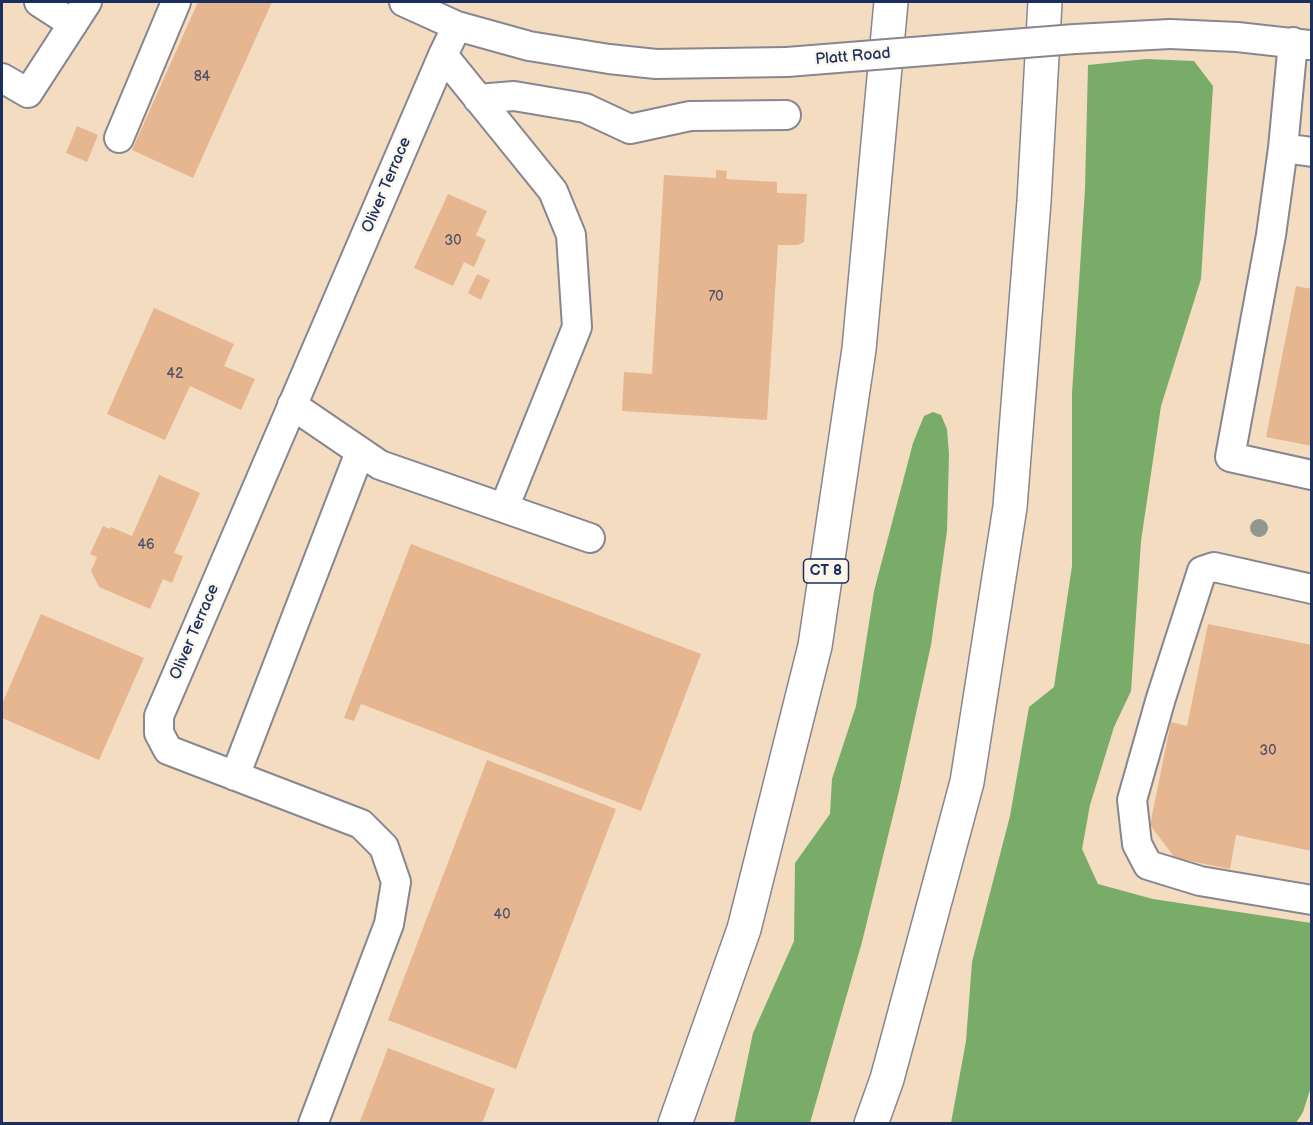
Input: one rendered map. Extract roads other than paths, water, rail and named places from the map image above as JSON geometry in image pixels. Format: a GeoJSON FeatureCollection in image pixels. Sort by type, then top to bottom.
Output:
{"type":"FeatureCollection","features":[{"type":"Feature","properties":{"kind":"highway","name":"CT 8"},"geometry":{"type":"LineString","coordinates":[[675,1124],[744,929],[815,646],[859,349],[891,2]]}},
{"type":"Feature","properties":{"kind":"highway"},"geometry":{"type":"LineString","coordinates":[[871,1124],[887,1079],[967,782],[1010,507],[1034,201],[1045,2]]}},
{"type":"Feature","properties":{"kind":"street"},"geometry":{"type":"LineString","coordinates":[[2,78],[27,93],[80,13],[39,2]]}},
{"type":"Feature","properties":{"kind":"street"},"geometry":{"type":"LineString","coordinates":[[119,138],[176,2]]}},
{"type":"Feature","properties":{"kind":"street","name":"Platt Road"},"geometry":{"type":"LineString","coordinates":[[404,2],[457,26],[530,46],[656,64],[787,62],[1075,39],[1170,34],[1302,44]]}},
{"type":"Feature","properties":{"kind":"street","name":"Oliver Terrace"},"geometry":{"type":"LineString","coordinates":[[313,1124],[389,924],[396,882],[384,847],[361,824],[168,750],[159,733],[159,716],[442,55],[457,26]]}},
{"type":"Feature","properties":{"kind":"street"},"geometry":{"type":"LineString","coordinates":[[1302,44],[1282,148],[1271,235],[1230,457],[1311,474]]}},
{"type":"Feature","properties":{"kind":"street"},"geometry":{"type":"LineString","coordinates":[[442,55],[553,191],[571,236],[577,327],[504,508]]}},
{"type":"Feature","properties":{"kind":"street"},"geometry":{"type":"LineString","coordinates":[[478,99],[514,96],[585,108],[630,129],[690,116],[786,115]]}},
{"type":"Feature","properties":{"kind":"street"},"geometry":{"type":"LineString","coordinates":[[1282,148],[1311,153]]}},
{"type":"Feature","properties":{"kind":"street"},"geometry":{"type":"LineString","coordinates":[[292,405],[380,465],[590,538]]}},
{"type":"Feature","properties":{"kind":"street"},"geometry":{"type":"LineString","coordinates":[[236,776],[360,452]]}},
{"type":"Feature","properties":{"kind":"street"},"geometry":{"type":"LineString","coordinates":[[1311,589],[1214,567],[1202,571],[1161,698],[1132,800],[1137,844],[1148,865],[1200,881],[1311,900]]}}]}
